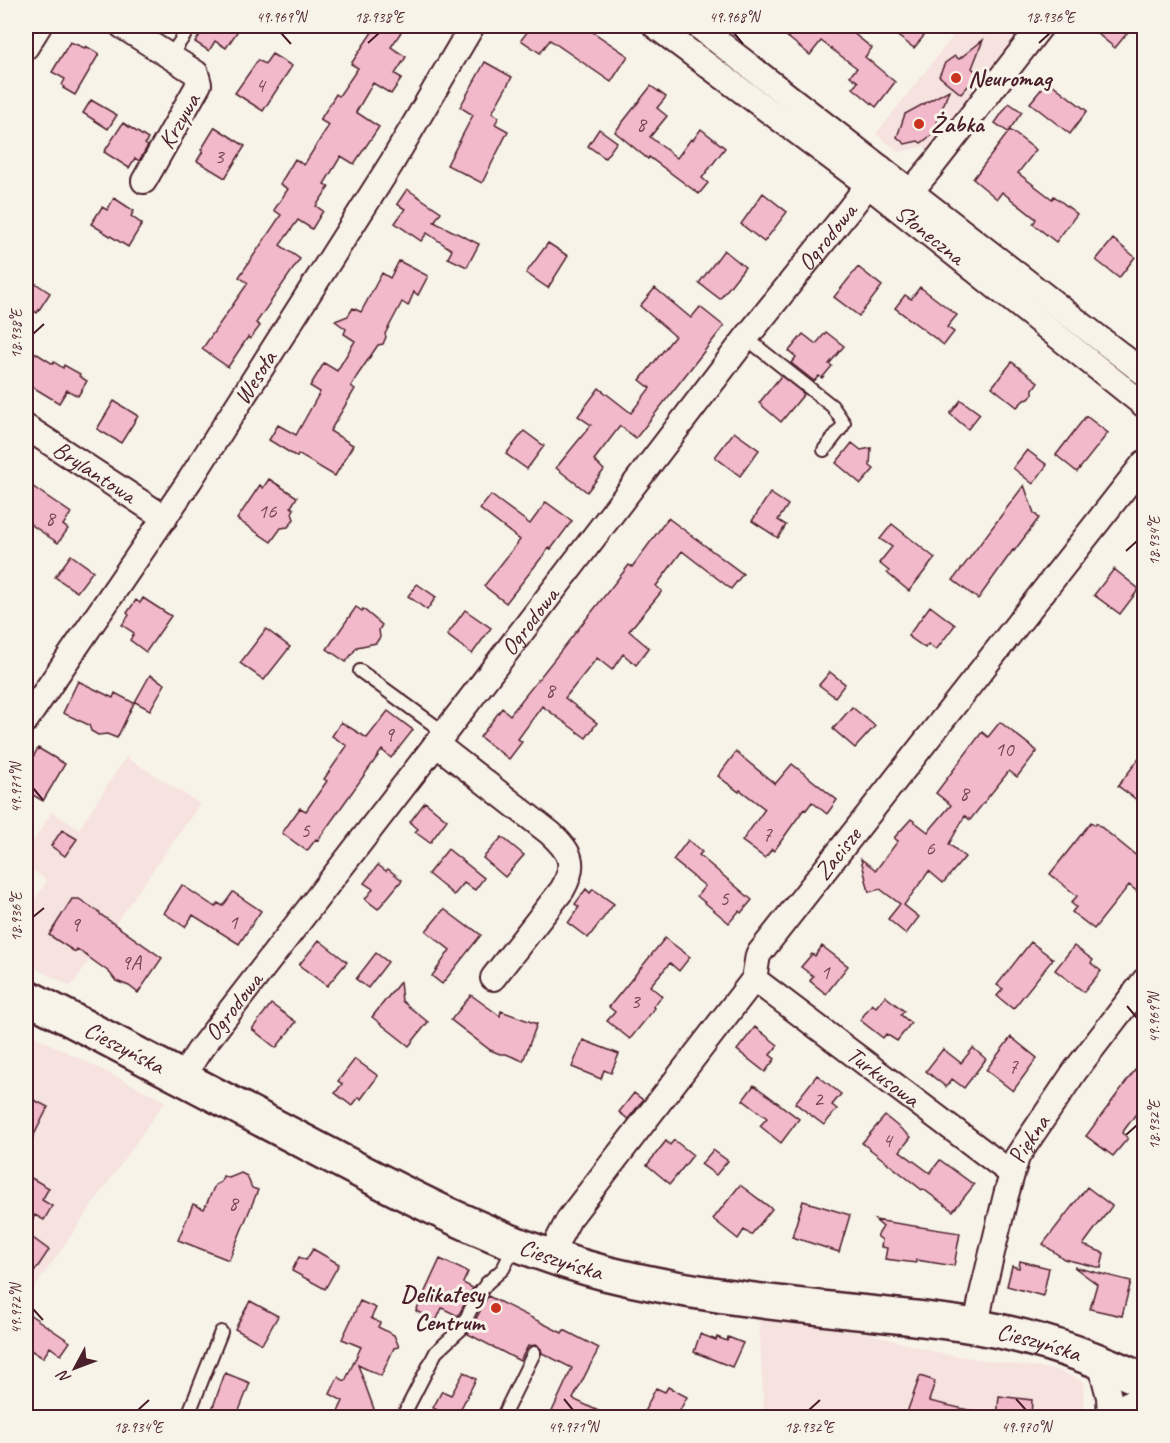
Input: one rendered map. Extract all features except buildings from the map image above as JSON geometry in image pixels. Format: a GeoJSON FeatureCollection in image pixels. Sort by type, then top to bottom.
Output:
{"type":"FeatureCollection","features":[{"type":"Feature","properties":{"kind":"main road","name":"Cieszyńska"},"geometry":{"type":"LineString","coordinates":[[26,996],[412,1197],[482,1230],[552,1257],[602,1272],[676,1289],[976,1327],[1041,1342],[1100,1362],[1144,1381]]}},
{"type":"Feature","properties":{"kind":"street"},"geometry":{"type":"LineString","coordinates":[[26,47],[39,26]]}},
{"type":"Feature","properties":{"kind":"street","name":"Krzywa"},"geometry":{"type":"LineString","coordinates":[[122,26],[196,73],[199,84],[144,181]]}},
{"type":"Feature","properties":{"kind":"street","name":"Wesoła"},"geometry":{"type":"LineString","coordinates":[[26,720],[165,518],[250,388],[391,164],[472,26]]}},
{"type":"Feature","properties":{"kind":"street","name":"Słoneczna"},"geometry":{"type":"LineString","coordinates":[[655,26],[874,177],[1144,373]]}},
{"type":"Feature","properties":{"kind":"street","name":"Słoneczna"},"geometry":{"type":"LineString","coordinates":[[698,26],[874,177]]}},
{"type":"Feature","properties":{"kind":"street"},"geometry":{"type":"LineString","coordinates":[[904,200],[1041,26]]}},
{"type":"Feature","properties":{"kind":"street","name":"Ogrodowa"},"geometry":{"type":"LineString","coordinates":[[182,1077],[199,1051],[746,338],[874,177]]}},
{"type":"Feature","properties":{"kind":"street","name":"Słoneczna"},"geometry":{"type":"LineString","coordinates":[[904,200],[1144,405]]}},
{"type":"Feature","properties":{"kind":"street","name":"Brylantowa"},"geometry":{"type":"LineString","coordinates":[[26,427],[165,518]]}},
{"type":"Feature","properties":{"kind":"street","name":"Zacisze"},"geometry":{"type":"LineString","coordinates":[[552,1257],[569,1219],[754,979],[758,955],[1144,463]]}},
{"type":"Feature","properties":{"kind":"street"},"geometry":{"type":"LineString","coordinates":[[441,738],[550,832],[568,853],[572,866],[562,891],[493,978]]}},
{"type":"Feature","properties":{"kind":"street","name":"Turkusowa"},"geometry":{"type":"LineString","coordinates":[[754,979],[1011,1173]]}},
{"type":"Feature","properties":{"kind":"street","name":"Piękna"},"geometry":{"type":"LineString","coordinates":[[976,1327],[984,1283],[1017,1157],[1075,1071],[1144,981]]}},
{"type":"Feature","properties":{"kind":"street"},"geometry":{"type":"LineString","coordinates":[[1100,1362],[1109,1397],[1110,1417]]}},
{"type":"Feature","properties":{"kind":"street"},"geometry":{"type":"LineString","coordinates":[[1110,1417],[1125,1405],[1144,1396]]}},
{"type":"Feature","properties":{"kind":"lane"},"geometry":{"type":"LineString","coordinates":[[170,56],[191,26]]}},
{"type":"Feature","properties":{"kind":"lane"},"geometry":{"type":"LineString","coordinates":[[746,338],[838,412],[844,423],[824,450]]}},
{"type":"Feature","properties":{"kind":"lane"},"geometry":{"type":"LineString","coordinates":[[360,671],[441,738]]}},
{"type":"Feature","properties":{"kind":"lane"},"geometry":{"type":"LineString","coordinates":[[402,1418],[436,1352],[461,1329],[478,1295],[487,1283],[503,1269],[516,1244]]}},
{"type":"Feature","properties":{"kind":"lane"},"geometry":{"type":"LineString","coordinates":[[187,1418],[221,1332]]}},
{"type":"Feature","properties":{"kind":"lane"},"geometry":{"type":"LineString","coordinates":[[502,1418],[534,1353]]}},
{"type":"Feature","properties":{"kind":"shaded area"},"geometry":{"type":"Polygon","coordinates":[[[961,26],[1026,26],[932,152],[924,147],[899,152],[876,134],[961,26]]]}},
{"type":"Feature","properties":{"kind":"shaded area"},"geometry":{"type":"Polygon","coordinates":[[[126,757],[200,804],[71,986],[26,964],[26,913],[47,881],[26,865],[26,853],[52,812],[79,829],[126,757]]]}},
{"type":"Feature","properties":{"kind":"shaded area"},"geometry":{"type":"Polygon","coordinates":[[[26,1032],[165,1101],[26,1300],[26,1032]]]}},
{"type":"Feature","properties":{"kind":"shaded area"},"geometry":{"type":"Polygon","coordinates":[[[759,1319],[871,1334],[942,1354],[1056,1370],[1083,1381],[1084,1406],[1075,1418],[764,1417],[759,1319]]]}},
{"type":"Feature","properties":{"kind":"place","name":"Neuromag"},"geometry":{"type":"Point","coordinates":[956,78]}},
{"type":"Feature","properties":{"kind":"place","name":"Żabka"},"geometry":{"type":"Point","coordinates":[919,124]}},
{"type":"Feature","properties":{"kind":"place","name":"Delikatesy Centrum"},"geometry":{"type":"Point","coordinates":[496,1308]}}]}
